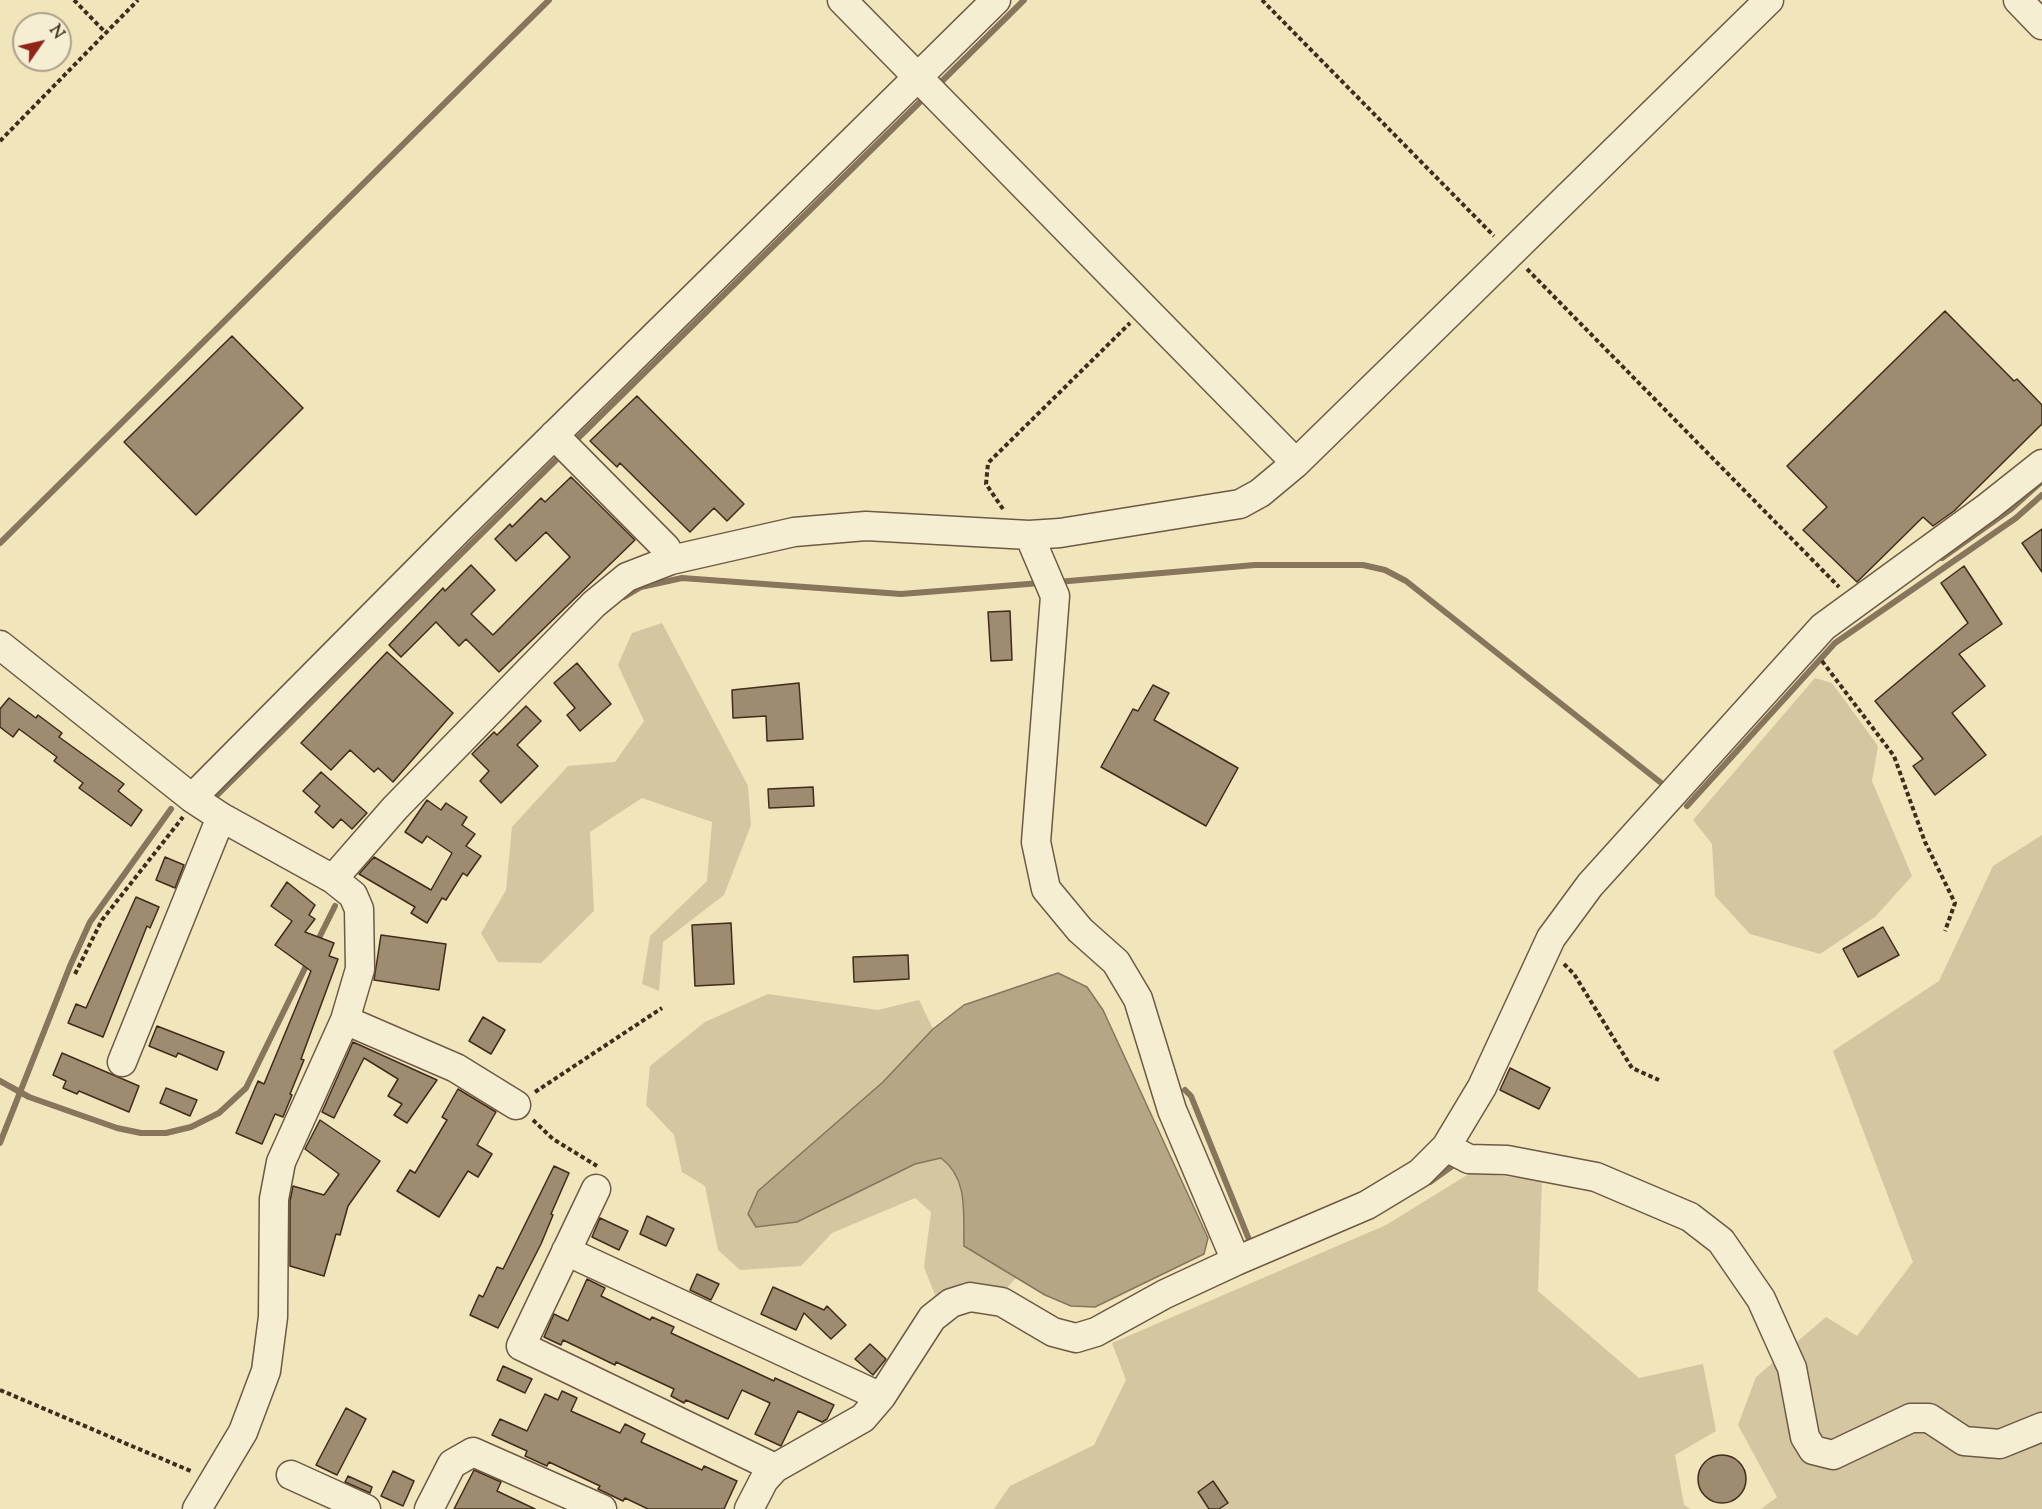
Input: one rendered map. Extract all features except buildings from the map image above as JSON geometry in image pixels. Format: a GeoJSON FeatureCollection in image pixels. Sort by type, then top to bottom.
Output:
{"type":"FeatureCollection","features":[{"type":"Feature","properties":{"kind":"street"},"geometry":{"type":"LineString","coordinates":[[842,0],[1296,463]]}},
{"type":"Feature","properties":{"kind":"street"},"geometry":{"type":"LineString","coordinates":[[192,798],[563,445],[927,85],[996,0]]}},
{"type":"Feature","properties":{"kind":"street"},"geometry":{"type":"LineString","coordinates":[[333,879],[394,808],[594,603],[627,577],[671,560],[794,532],[866,526],[1029,535],[1060,533],[1240,504],[1260,493],[1296,463],[1769,0]]}},
{"type":"Feature","properties":{"kind":"street"},"geometry":{"type":"LineString","coordinates":[[2018,0],[2042,25]]}},
{"type":"Feature","properties":{"kind":"street"},"geometry":{"type":"LineString","coordinates":[[563,445],[666,548],[671,560]]}},
{"type":"Feature","properties":{"kind":"street"},"geometry":{"type":"LineString","coordinates":[[749,1509],[764,1480],[775,1468],[863,1418],[881,1397],[932,1318],[951,1302],[970,1297],[1002,1302],[1053,1332],[1076,1338],[1096,1332],[1165,1294],[1236,1261],[1367,1204],[1420,1173],[1446,1147],[1482,1086],[1546,947],[1590,885],[1812,639],[1855,602],[1989,506],[2042,464]]}},
{"type":"Feature","properties":{"kind":"street"},"geometry":{"type":"LineString","coordinates":[[1029,535],[1051,584],[1036,842],[1046,889],[1080,930],[1116,962],[1138,999],[1172,1110],[1236,1261]]}},
{"type":"Feature","properties":{"kind":"street"},"geometry":{"type":"LineString","coordinates":[[0,645],[192,798],[221,817],[333,879],[353,895],[359,909],[360,969],[345,1020],[281,1161],[274,1199],[273,1317],[266,1371],[243,1431],[197,1509]]}},
{"type":"Feature","properties":{"kind":"street"},"geometry":{"type":"LineString","coordinates":[[122,1062],[221,817]]}},
{"type":"Feature","properties":{"kind":"street"},"geometry":{"type":"LineString","coordinates":[[345,1020],[456,1068],[516,1105]]}},
{"type":"Feature","properties":{"kind":"street"},"geometry":{"type":"LineString","coordinates":[[1446,1147],[1469,1159],[1508,1160],[1596,1177],[1690,1217],[1721,1241],[1761,1299],[1792,1368],[1804,1437],[1813,1449],[1833,1455],[1911,1418],[1929,1419],[1964,1441],[2000,1444],[2042,1427]]}},
{"type":"Feature","properties":{"kind":"street"},"geometry":{"type":"LineString","coordinates":[[600,1180],[521,1346],[775,1468]]}},
{"type":"Feature","properties":{"kind":"street"},"geometry":{"type":"LineString","coordinates":[[566,1251],[881,1397]]}},
{"type":"Feature","properties":{"kind":"street"},"geometry":{"type":"LineString","coordinates":[[429,1509],[452,1464],[473,1452],[602,1509]]}},
{"type":"Feature","properties":{"kind":"street"},"geometry":{"type":"LineString","coordinates":[[291,1475],[366,1509]]}},
{"type":"Feature","properties":{"kind":"path"},"geometry":{"type":"LineString","coordinates":[[74,0],[105,32]]}},
{"type":"Feature","properties":{"kind":"path"},"geometry":{"type":"LineString","coordinates":[[0,141],[138,0]]}},
{"type":"Feature","properties":{"kind":"path"},"geometry":{"type":"LineString","coordinates":[[1262,0],[1855,602]]}},
{"type":"Feature","properties":{"kind":"path"},"geometry":{"type":"LineString","coordinates":[[1029,535],[1007,515],[986,484],[988,463],[1145,308]]}},
{"type":"Feature","properties":{"kind":"path"},"geometry":{"type":"LineString","coordinates":[[1827,666],[1894,756],[1924,842],[1955,903],[1945,931]]}},
{"type":"Feature","properties":{"kind":"path"},"geometry":{"type":"LineString","coordinates":[[75,975],[102,920],[187,811],[192,798]]}},
{"type":"Feature","properties":{"kind":"path"},"geometry":{"type":"LineString","coordinates":[[1546,947],[1574,974],[1632,1068],[1659,1080]]}},
{"type":"Feature","properties":{"kind":"path"},"geometry":{"type":"LineString","coordinates":[[600,1180],[516,1105],[662,1008]]}},
{"type":"Feature","properties":{"kind":"path"},"geometry":{"type":"LineString","coordinates":[[0,1390],[213,1480]]}},
{"type":"Feature","properties":{"kind":"shaded area"},"geometry":{"type":"Polygon","coordinates":[[[662,623],[748,786],[751,825],[724,895],[663,942],[659,991],[642,984],[650,936],[707,881],[712,822],[642,798],[590,832],[594,911],[541,963],[498,962],[481,933],[506,890],[512,827],[568,766],[615,762],[644,721],[618,665],[632,633],[662,623]]]}},
{"type":"Feature","properties":{"kind":"shaded area"},"geometry":{"type":"Polygon","coordinates":[[[1815,678],[1832,683],[1878,746],[1872,781],[1912,876],[1875,917],[1820,954],[1750,934],[1715,896],[1712,844],[1693,820],[1815,678]]]}},
{"type":"Feature","properties":{"kind":"shaded area"},"geometry":{"type":"Polygon","coordinates":[[[2042,835],[2042,1509],[1761,1509],[1777,1497],[1738,1425],[1756,1377],[1826,1317],[1857,1336],[1913,1262],[1833,1051],[1939,981],[1993,866],[2042,835]]]}},
{"type":"Feature","properties":{"kind":"shaded area"},"geometry":{"type":"Polygon","coordinates":[[[1058,973],[1087,987],[1103,1010],[1208,1238],[1204,1254],[1095,1307],[1071,1306],[1045,1295],[964,1246],[963,1198],[956,1176],[941,1158],[915,1164],[797,1222],[756,1227],[748,1214],[758,1191],[883,1082],[933,1029],[964,1005],[1058,973]]]}},
{"type":"Feature","properties":{"kind":"shaded area"},"geometry":{"type":"Polygon","coordinates":[[[768,994],[878,1010],[919,1000],[933,1029],[883,1082],[915,1164],[941,1158],[956,1176],[963,1198],[964,1246],[1016,1278],[1003,1292],[964,1282],[935,1295],[924,1267],[931,1212],[915,1198],[832,1233],[801,1266],[740,1270],[718,1250],[705,1186],[682,1172],[674,1135],[646,1105],[650,1066],[705,1022],[768,994]]]}},
{"type":"Feature","properties":{"kind":"shaded area"},"geometry":{"type":"Polygon","coordinates":[[[1472,1172],[1542,1181],[1538,1291],[1639,1378],[1703,1364],[1716,1431],[1675,1455],[1684,1505],[1691,1509],[994,1509],[1010,1486],[1094,1445],[1126,1380],[1112,1343],[1386,1225],[1472,1172]]]}},
{"type":"Feature","properties":{"kind":"waterway"},"geometry":{"type":"LineString","coordinates":[[0,543],[549,0]]}},
{"type":"Feature","properties":{"kind":"waterway"},"geometry":{"type":"LineString","coordinates":[[937,86],[1024,0]]}},
{"type":"Feature","properties":{"kind":"waterway"},"geometry":{"type":"LineString","coordinates":[[573,443],[925,97]]}},
{"type":"Feature","properties":{"kind":"waterway"},"geometry":{"type":"LineString","coordinates":[[214,798],[562,454]]}},
{"type":"Feature","properties":{"kind":"waterway"},"geometry":{"type":"LineString","coordinates":[[1942,558],[2011,509],[2041,482]]}},
{"type":"Feature","properties":{"kind":"waterway"},"geometry":{"type":"LineString","coordinates":[[1687,806],[1835,643],[2016,518],[2042,495]]}},
{"type":"Feature","properties":{"kind":"waterway"},"geometry":{"type":"LineString","coordinates":[[1057,582],[1255,565],[1363,565],[1385,570],[1406,581],[1660,782]]}},
{"type":"Feature","properties":{"kind":"waterway"},"geometry":{"type":"LineString","coordinates":[[624,597],[641,587],[682,578],[901,594],[1041,583]]}},
{"type":"Feature","properties":{"kind":"waterway"},"geometry":{"type":"LineString","coordinates":[[0,1143],[70,966],[90,922],[171,809]]}},
{"type":"Feature","properties":{"kind":"waterway"},"geometry":{"type":"LineString","coordinates":[[316,944],[335,906]]}},
{"type":"Feature","properties":{"kind":"waterway"},"geometry":{"type":"LineString","coordinates":[[0,1081],[29,1097],[117,1128],[141,1133],[166,1133],[191,1127],[219,1113],[246,1088],[308,962]]}},
{"type":"Feature","properties":{"kind":"waterway"},"geometry":{"type":"LineString","coordinates":[[1185,1090],[1191,1096],[1250,1242]]}},
{"type":"Feature","properties":{"kind":"waterway"},"geometry":{"type":"LineString","coordinates":[[1430,1182],[1455,1164]]}}]}
